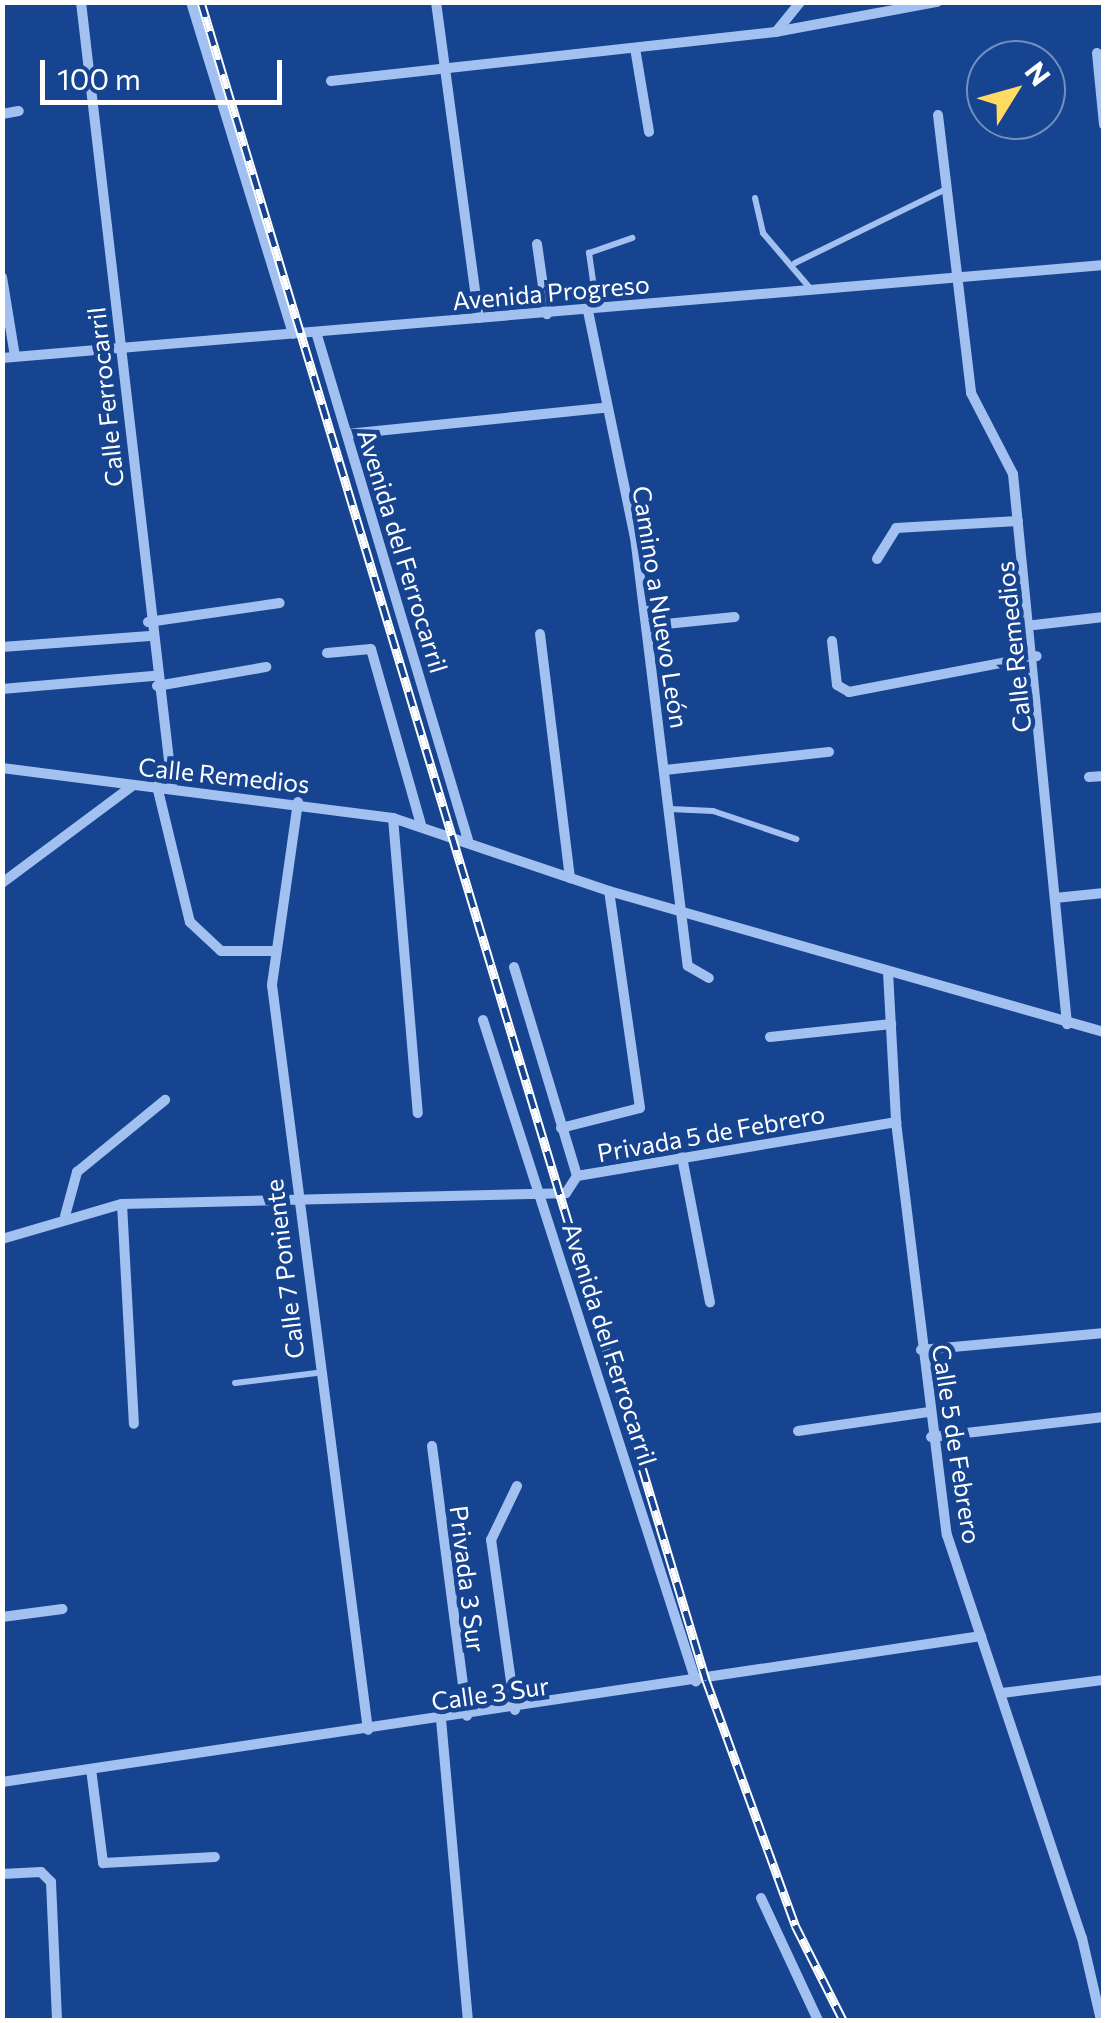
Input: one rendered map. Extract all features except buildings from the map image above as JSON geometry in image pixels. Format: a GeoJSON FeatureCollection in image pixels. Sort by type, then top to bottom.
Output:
{"type":"FeatureCollection","features":[{"type":"Feature","properties":{"kind":"street","name":"Calle Ferrocarril"},"geometry":{"type":"LineString","coordinates":[[81,2],[148,622],[172,786]]}},
{"type":"Feature","properties":{"kind":"street"},"geometry":{"type":"LineString","coordinates":[[192,2],[294,334]]}},
{"type":"Feature","properties":{"kind":"street"},"geometry":{"type":"LineString","coordinates":[[436,2],[479,318]]}},
{"type":"Feature","properties":{"kind":"street"},"geometry":{"type":"LineString","coordinates":[[775,32],[800,2]]}},
{"type":"Feature","properties":{"kind":"street"},"geometry":{"type":"LineString","coordinates":[[331,81],[775,32],[938,2]]}},
{"type":"Feature","properties":{"kind":"street"},"geometry":{"type":"LineString","coordinates":[[635,48],[648,132]]}},
{"type":"Feature","properties":{"kind":"street"},"geometry":{"type":"LineString","coordinates":[[1096,53],[1104,126]]}},
{"type":"Feature","properties":{"kind":"street"},"geometry":{"type":"LineString","coordinates":[[2,114],[19,111]]}},
{"type":"Feature","properties":{"kind":"street","name":"Calle Remedios"},"geometry":{"type":"LineString","coordinates":[[938,114],[971,393],[1013,474],[1037,656],[1067,1024]]}},
{"type":"Feature","properties":{"kind":"street"},"geometry":{"type":"LineString","coordinates":[[537,244],[547,314]]}},
{"type":"Feature","properties":{"kind":"street","name":"Avenida Progreso"},"geometry":{"type":"LineString","coordinates":[[2,358],[1104,265]]}},
{"type":"Feature","properties":{"kind":"street"},"geometry":{"type":"LineString","coordinates":[[2,276],[15,356]]}},
{"type":"Feature","properties":{"kind":"street","name":"Camino a Nuevo León"},"geometry":{"type":"LineString","coordinates":[[592,310],[605,408],[646,626],[688,966],[709,978]]}},
{"type":"Feature","properties":{"kind":"street","name":"Avenida del Ferrocarril"},"geometry":{"type":"LineString","coordinates":[[316,332],[468,840]]}},
{"type":"Feature","properties":{"kind":"street"},"geometry":{"type":"LineString","coordinates":[[347,434],[605,408]]}},
{"type":"Feature","properties":{"kind":"street"},"geometry":{"type":"LineString","coordinates":[[877,559],[896,528],[1018,521]]}},
{"type":"Feature","properties":{"kind":"street"},"geometry":{"type":"LineString","coordinates":[[148,622],[280,602]]}},
{"type":"Feature","properties":{"kind":"street"},"geometry":{"type":"LineString","coordinates":[[646,626],[735,617]]}},
{"type":"Feature","properties":{"kind":"street"},"geometry":{"type":"LineString","coordinates":[[1034,626],[1104,617]]}},
{"type":"Feature","properties":{"kind":"street"},"geometry":{"type":"LineString","coordinates":[[540,634],[570,878]]}},
{"type":"Feature","properties":{"kind":"street"},"geometry":{"type":"LineString","coordinates":[[2,648],[150,636]]}},
{"type":"Feature","properties":{"kind":"street"},"geometry":{"type":"LineString","coordinates":[[832,642],[837,685],[849,692],[1037,656]]}},
{"type":"Feature","properties":{"kind":"street"},"geometry":{"type":"LineString","coordinates":[[327,653],[370,647],[421,824]]}},
{"type":"Feature","properties":{"kind":"street"},"geometry":{"type":"LineString","coordinates":[[2,689],[156,681],[266,667]]}},
{"type":"Feature","properties":{"kind":"street"},"geometry":{"type":"LineString","coordinates":[[665,770],[830,752]]}},
{"type":"Feature","properties":{"kind":"street","name":"Calle Remedios"},"geometry":{"type":"LineString","coordinates":[[2,768],[132,786],[172,786],[298,802],[421,824],[609,891],[1104,1032]]}},
{"type":"Feature","properties":{"kind":"street"},"geometry":{"type":"LineString","coordinates":[[1089,778],[1104,776]]}},
{"type":"Feature","properties":{"kind":"street"},"geometry":{"type":"LineString","coordinates":[[2,883],[132,786]]}},
{"type":"Feature","properties":{"kind":"street"},"geometry":{"type":"LineString","coordinates":[[157,786],[190,922],[221,951],[272,951]]}},
{"type":"Feature","properties":{"kind":"street","name":"Calle 7 Poniente"},"geometry":{"type":"LineString","coordinates":[[298,802],[272,951],[316,1373],[368,1730]]}},
{"type":"Feature","properties":{"kind":"street"},"geometry":{"type":"LineString","coordinates":[[394,818],[418,1113]]}},
{"type":"Feature","properties":{"kind":"street"},"geometry":{"type":"LineString","coordinates":[[561,1128],[640,1108],[609,891]]}},
{"type":"Feature","properties":{"kind":"street"},"geometry":{"type":"LineString","coordinates":[[1055,898],[1104,893]]}},
{"type":"Feature","properties":{"kind":"street"},"geometry":{"type":"LineString","coordinates":[[514,967],[576,1176]]}},
{"type":"Feature","properties":{"kind":"street","name":"Calle 5 de Febrero"},"geometry":{"type":"LineString","coordinates":[[888,972],[896,1122],[920,1350],[947,1535],[1002,1693],[1101,2020]]}},
{"type":"Feature","properties":{"kind":"street","name":"Avenida del Ferrocarril"},"geometry":{"type":"LineString","coordinates":[[482,1020],[542,1194],[696,1682]]}},
{"type":"Feature","properties":{"kind":"street"},"geometry":{"type":"LineString","coordinates":[[770,1037],[891,1024]]}},
{"type":"Feature","properties":{"kind":"street"},"geometry":{"type":"LineString","coordinates":[[65,1216],[77,1172],[165,1100]]}},
{"type":"Feature","properties":{"kind":"street","name":"Privada 5 de Febrero"},"geometry":{"type":"LineString","coordinates":[[542,1194],[566,1193],[576,1176],[896,1122]]}},
{"type":"Feature","properties":{"kind":"street"},"geometry":{"type":"LineString","coordinates":[[682,1157],[710,1302]]}},
{"type":"Feature","properties":{"kind":"street"},"geometry":{"type":"LineString","coordinates":[[2,1238],[65,1216],[122,1204],[297,1205],[542,1194]]}},
{"type":"Feature","properties":{"kind":"street"},"geometry":{"type":"LineString","coordinates":[[122,1204],[134,1424]]}},
{"type":"Feature","properties":{"kind":"street"},"geometry":{"type":"LineString","coordinates":[[920,1350],[1104,1333]]}},
{"type":"Feature","properties":{"kind":"street"},"geometry":{"type":"LineString","coordinates":[[798,1431],[928,1412]]}},
{"type":"Feature","properties":{"kind":"street"},"geometry":{"type":"LineString","coordinates":[[931,1438],[1104,1418]]}},
{"type":"Feature","properties":{"kind":"street","name":"Privada 3 Sur"},"geometry":{"type":"LineString","coordinates":[[432,1446],[467,1716]]}},
{"type":"Feature","properties":{"kind":"street"},"geometry":{"type":"LineString","coordinates":[[514,1710],[491,1540],[517,1486]]}},
{"type":"Feature","properties":{"kind":"street"},"geometry":{"type":"LineString","coordinates":[[2,1617],[62,1609]]}},
{"type":"Feature","properties":{"kind":"street","name":"Calle 3 Sur"},"geometry":{"type":"LineString","coordinates":[[2,1782],[514,1710],[981,1636]]}},
{"type":"Feature","properties":{"kind":"street"},"geometry":{"type":"LineString","coordinates":[[1002,1693],[1104,1680]]}},
{"type":"Feature","properties":{"kind":"street"},"geometry":{"type":"LineString","coordinates":[[441,1719],[468,2020]]}},
{"type":"Feature","properties":{"kind":"street"},"geometry":{"type":"LineString","coordinates":[[91,1769],[103,1863],[216,1857]]}},
{"type":"Feature","properties":{"kind":"street"},"geometry":{"type":"LineString","coordinates":[[2,1874],[41,1872],[51,1882],[57,2020]]}},
{"type":"Feature","properties":{"kind":"street"},"geometry":{"type":"LineString","coordinates":[[761,1898],[818,2020]]}},
{"type":"Feature","properties":{"kind":"lane"},"geometry":{"type":"LineString","coordinates":[[795,264],[947,188]]}},
{"type":"Feature","properties":{"kind":"lane"},"geometry":{"type":"LineString","coordinates":[[755,198],[762,233],[795,264],[810,288]]}},
{"type":"Feature","properties":{"kind":"lane"},"geometry":{"type":"LineString","coordinates":[[592,310],[586,256],[632,238]]}},
{"type":"Feature","properties":{"kind":"lane"},"geometry":{"type":"LineString","coordinates":[[670,809],[713,811],[796,839]]}},
{"type":"Feature","properties":{"kind":"lane"},"geometry":{"type":"LineString","coordinates":[[235,1383],[316,1373]]}},
{"type":"Feature","properties":{"kind":"railway"},"geometry":{"type":"LineString","coordinates":[[201,2],[706,1680],[795,1925],[843,2020]]}}]}
